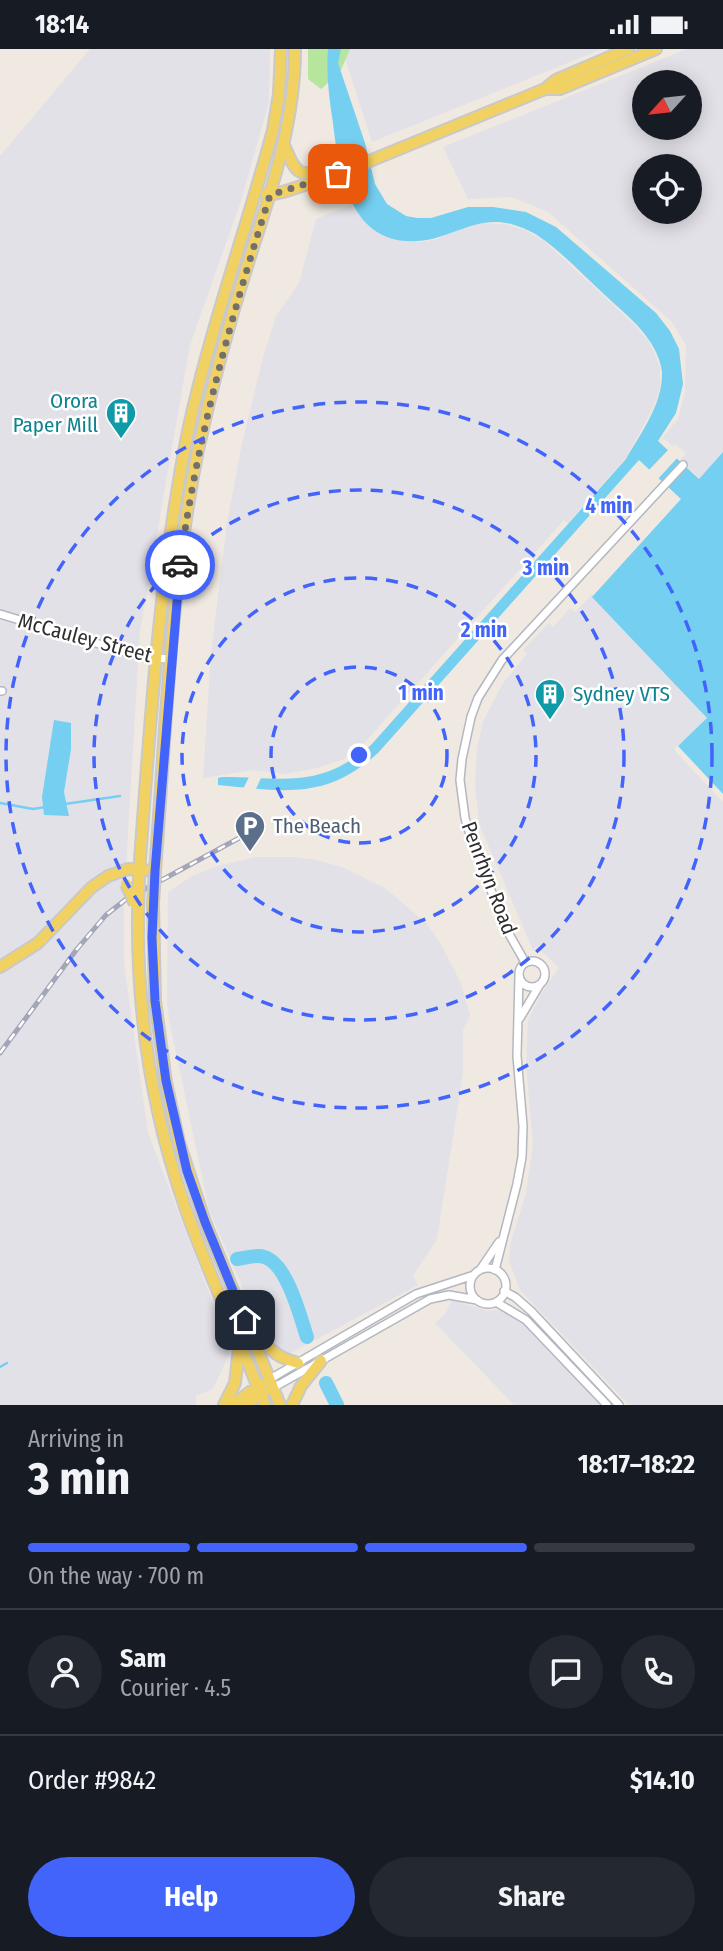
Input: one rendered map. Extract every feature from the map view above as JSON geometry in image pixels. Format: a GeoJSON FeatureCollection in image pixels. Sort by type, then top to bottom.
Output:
{"type":"FeatureCollection","features":[{"type":"Feature","properties":{"kind":"main road"},"geometry":{"type":"LineString","coordinates":[[280,1405],[205,1222],[187,1171],[166,1081],[154,991],[153,904],[147,870],[156,658],[173,509],[216,318],[256,191],[277,112],[281,49]]}},
{"type":"Feature","properties":{"kind":"main road"},"geometry":{"type":"LineString","coordinates":[[261,1395],[186,1209],[156,1106],[142,1021],[138,914],[147,870],[179,569],[198,451],[222,352],[284,145],[292,101],[295,49]]}},
{"type":"Feature","properties":{"kind":"main road"},"geometry":{"type":"LineString","coordinates":[[256,191],[270,195],[371,161],[545,89],[556,80],[628,49]]}},
{"type":"Feature","properties":{"kind":"main road"},"geometry":{"type":"LineString","coordinates":[[545,89],[560,89],[655,49]]}},
{"type":"Feature","properties":{"kind":"main road"},"geometry":{"type":"LineString","coordinates":[[284,145],[291,164],[299,171],[311,174],[338,170]]}},
{"type":"Feature","properties":{"kind":"main road"},"geometry":{"type":"LineString","coordinates":[[0,967],[38,943],[92,887],[108,876],[128,869],[147,870]]}},
{"type":"Feature","properties":{"kind":"main road"},"geometry":{"type":"LineString","coordinates":[[81,900],[110,883],[119,881],[126,884],[132,893],[138,914]]}},
{"type":"Feature","properties":{"kind":"main road"},"geometry":{"type":"LineString","coordinates":[[228,1278],[272,1353],[298,1363]]}},
{"type":"Feature","properties":{"kind":"main road"},"geometry":{"type":"LineString","coordinates":[[224,1405],[237,1375],[239,1345]]}},
{"type":"Feature","properties":{"kind":"main road"},"geometry":{"type":"LineString","coordinates":[[292,1405],[301,1386],[321,1361]]}},
{"type":"Feature","properties":{"kind":"main road"},"geometry":{"type":"LineString","coordinates":[[244,1405],[261,1395],[271,1384]]}},
{"type":"Feature","properties":{"kind":"main road"},"geometry":{"type":"LineString","coordinates":[[232,1405],[261,1395]]}},
{"type":"Feature","properties":{"kind":"street","name":"Penrhyn Road"},"geometry":{"type":"LineString","coordinates":[[539,985],[545,977],[544,967],[536,961],[525,962],[509,934],[467,825],[460,780],[465,736],[478,698],[502,660],[683,465]]}},
{"type":"Feature","properties":{"kind":"street","name":"McCauley Street"},"geometry":{"type":"LineString","coordinates":[[0,614],[132,654],[171,660]]}},
{"type":"Feature","properties":{"kind":"street"},"geometry":{"type":"LineString","coordinates":[[495,1270],[517,1184],[523,1126],[517,1056],[519,976],[525,962]]}},
{"type":"Feature","properties":{"kind":"street"},"geometry":{"type":"LineString","coordinates":[[519,976],[526,986],[539,985]]}},
{"type":"Feature","properties":{"kind":"street"},"geometry":{"type":"LineString","coordinates":[[518,1021],[539,985]]}},
{"type":"Feature","properties":{"kind":"street"},"geometry":{"type":"LineString","coordinates":[[477,1300],[470,1288],[476,1273],[503,1235]]}},
{"type":"Feature","properties":{"kind":"street"},"geometry":{"type":"LineString","coordinates":[[271,1384],[298,1363],[428,1289],[487,1269],[495,1270],[503,1278],[505,1291],[496,1302]]}},
{"type":"Feature","properties":{"kind":"street"},"geometry":{"type":"LineString","coordinates":[[505,1291],[531,1311],[619,1405]]}},
{"type":"Feature","properties":{"kind":"street"},"geometry":{"type":"LineString","coordinates":[[271,1384],[321,1361],[430,1299],[449,1295],[483,1303],[496,1302],[526,1320],[607,1405]]}},
{"type":"Feature","properties":{"kind":"shaded area"},"geometry":{"type":"Polygon","coordinates":[[[90,49],[270,49],[269,102],[241,201],[190,345],[140,631],[124,900],[124,963],[148,1133],[231,1350],[213,1389],[196,1396],[196,1405],[0,1405],[0,156],[90,49]]]}},
{"type":"Feature","properties":{"kind":"shaded area"},"geometry":{"type":"Polygon","coordinates":[[[342,49],[602,49],[372,142],[342,49]]]}},
{"type":"Feature","properties":{"kind":"shaded area"},"geometry":{"type":"Polygon","coordinates":[[[687,49],[723,49],[723,452],[700,479],[680,460],[686,453],[664,439],[659,442],[678,419],[685,393],[686,345],[671,321],[548,212],[512,197],[468,199],[443,147],[632,71],[632,140],[702,140],[702,70],[635,70],[687,49]]]}},
{"type":"Feature","properties":{"kind":"shaded area"},"geometry":{"type":"Polygon","coordinates":[[[351,205],[372,228],[393,239],[417,242],[434,240],[482,223],[505,224],[525,230],[544,241],[634,324],[650,343],[660,367],[660,389],[653,408],[626,458],[568,523],[564,520],[365,742],[342,760],[317,768],[285,774],[253,770],[203,778],[211,652],[227,523],[241,448],[262,361],[276,316],[299,283],[316,219],[351,205]]]}},
{"type":"Feature","properties":{"kind":"shaded area"},"geometry":{"type":"Polygon","coordinates":[[[592,594],[709,718],[675,748],[675,751],[723,802],[723,1405],[629,1405],[520,1290],[509,1261],[510,1245],[526,1193],[533,1144],[526,1065],[528,1020],[559,967],[536,947],[533,950],[479,824],[475,785],[477,749],[483,721],[503,683],[527,654],[523,650],[549,623],[553,627],[570,608],[575,612],[592,594]]]}},
{"type":"Feature","properties":{"kind":"shaded area"},"geometry":{"type":"Polygon","coordinates":[[[256,857],[317,860],[342,867],[385,888],[426,923],[441,944],[461,983],[470,1015],[463,1030],[463,1073],[437,1239],[413,1276],[418,1285],[291,1353],[282,1353],[264,1337],[209,1210],[167,1003],[168,892],[192,876],[218,866],[256,857]]]}},
{"type":"Feature","properties":{"kind":"shaded area"},"geometry":{"type":"Polygon","coordinates":[[[452,1300],[487,1311],[499,1310],[522,1321],[603,1405],[514,1405],[435,1323],[445,1314],[452,1300]]]}},
{"type":"Feature","properties":{"kind":"green space"},"geometry":{"type":"Polygon","coordinates":[[[308,49],[350,49],[340,72],[321,89],[308,79],[308,49]]]}},
{"type":"Feature","properties":{"kind":"water"},"geometry":{"type":"Polygon","coordinates":[[[328,49],[341,49],[338,63],[365,143],[375,184],[387,204],[406,216],[417,218],[431,218],[468,207],[493,207],[526,212],[556,227],[656,313],[670,331],[679,349],[683,384],[676,413],[658,441],[699,479],[723,452],[723,794],[678,746],[707,718],[592,597],[681,499],[639,460],[378,753],[359,768],[321,786],[302,789],[218,785],[218,778],[222,777],[283,779],[317,775],[352,759],[371,745],[626,459],[650,418],[661,384],[659,361],[642,330],[560,253],[532,232],[498,222],[475,225],[418,241],[395,239],[377,232],[363,219],[352,203],[339,164],[329,95],[328,49]]]}},
{"type":"Feature","properties":{"kind":"water"},"geometry":{"type":"Polygon","coordinates":[[[54,720],[71,723],[71,749],[64,792],[69,816],[44,815],[42,797],[54,720]]]}},
{"type":"Feature","properties":{"kind":"pier"},"geometry":{"type":"Polygon","coordinates":[[[670,448],[679,456],[657,480],[647,472],[670,448]]]}},
{"type":"Feature","properties":{"kind":"pier"},"geometry":{"type":"Polygon","coordinates":[[[250,775],[262,776],[255,791],[243,789],[250,775]]]}},
{"type":"Feature","properties":{"kind":"waterway"},"geometry":{"type":"LineString","coordinates":[[65,804],[120,796]]}},
{"type":"Feature","properties":{"kind":"waterway"},"geometry":{"type":"LineString","coordinates":[[0,803],[33,809],[45,807]]}},
{"type":"Feature","properties":{"kind":"waterway"},"geometry":{"type":"LineString","coordinates":[[237,1259],[261,1256],[272,1261],[292,1291],[307,1337]]}},
{"type":"Feature","properties":{"kind":"waterway"},"geometry":{"type":"LineString","coordinates":[[0,1367],[7,1363]]}},
{"type":"Feature","properties":{"kind":"waterway"},"geometry":{"type":"LineString","coordinates":[[326,1383],[337,1405]]}},
{"type":"Feature","properties":{"kind":"railway"},"geometry":{"type":"LineString","coordinates":[[0,1053],[77,949],[106,915],[125,900],[241,837]]}},
{"type":"Feature","properties":{"kind":"way so far"},"geometry":{"type":"LineString","coordinates":[[180,565],[198,451],[222,352],[270,195],[338,174]]}},
{"type":"Feature","properties":{"kind":"place","name":"Orora Paper Mill"},"geometry":{"type":"Point","coordinates":[121,440]}},
{"type":"Feature","properties":{"kind":"place","name":"Sydney VTS"},"geometry":{"type":"Point","coordinates":[550,721]}},
{"type":"Feature","properties":{"kind":"place","name":"The Beach"},"geometry":{"type":"Point","coordinates":[250,853]}},
{"type":"Feature","properties":{"kind":"route"},"geometry":{"type":"LineString","coordinates":[[180,565],[155,871],[152,938],[155,1001],[166,1081],[187,1171],[245,1320]]}}]}
